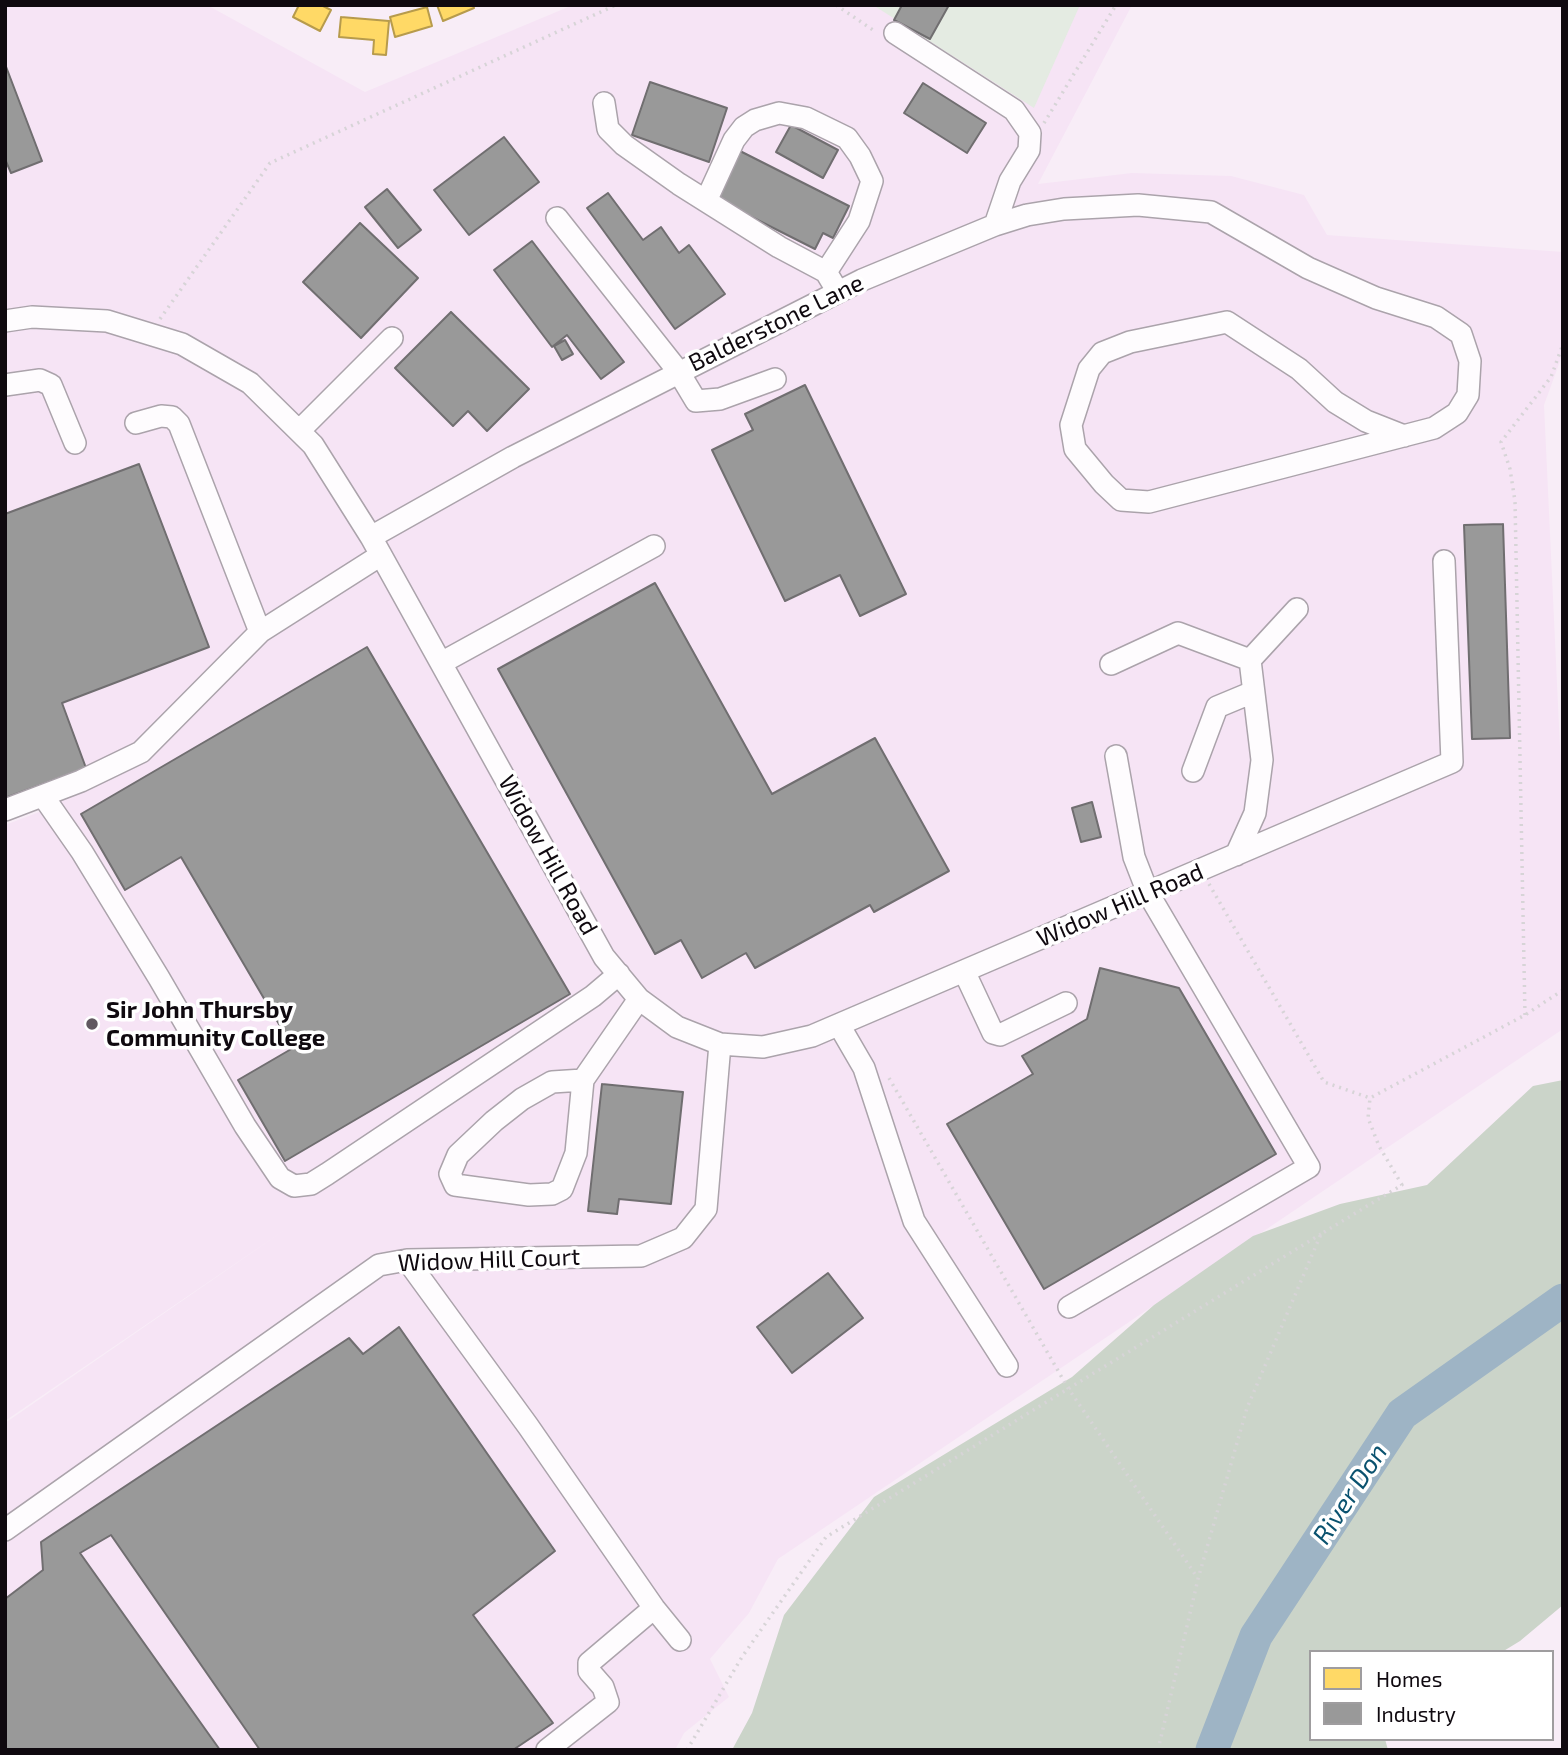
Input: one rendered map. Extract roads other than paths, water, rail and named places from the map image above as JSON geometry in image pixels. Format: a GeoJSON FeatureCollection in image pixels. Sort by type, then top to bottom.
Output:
{"type":"FeatureCollection","features":[{"type":"Feature","properties":{"kind":"street"},"geometry":{"type":"LineString","coordinates":[[895,33],[1014,110],[1030,133],[1029,150],[1010,181],[995,225]]}},
{"type":"Feature","properties":{"kind":"street"},"geometry":{"type":"LineString","coordinates":[[604,103],[608,129],[616,137],[706,201],[779,247],[826,272],[838,292]]}},
{"type":"Feature","properties":{"kind":"street"},"geometry":{"type":"LineString","coordinates":[[706,201],[734,140],[744,127],[755,120],[779,113],[806,118],[847,138],[860,156],[872,181],[859,221],[826,272]]}},
{"type":"Feature","properties":{"kind":"street","name":"Balderstone Lane"},"geometry":{"type":"LineString","coordinates":[[5,810],[81,782],[141,752],[260,632],[376,546],[513,457],[862,280],[995,225],[1027,215],[1064,209],[1138,205],[1210,212],[1308,268],[1376,298],[1436,317],[1461,334],[1470,361],[1468,396],[1457,413],[1434,428],[1404,436]]}},
{"type":"Feature","properties":{"kind":"street"},"geometry":{"type":"LineString","coordinates":[[557,218],[678,371],[696,401],[720,399],[775,379]]}},
{"type":"Feature","properties":{"kind":"street","name":"Widow Hill Road"},"geometry":{"type":"LineString","coordinates":[[5,321],[32,317],[107,321],[182,344],[250,383],[313,445],[376,546],[604,957],[639,999],[677,1027],[720,1044],[763,1047],[812,1037],[1452,762],[1444,561]]}},
{"type":"Feature","properties":{"kind":"street"},"geometry":{"type":"LineString","coordinates":[[1227,322],[1299,369],[1335,402],[1366,421],[1404,436],[1149,502],[1121,500],[1104,484],[1075,449],[1071,425],[1089,369],[1102,354],[1130,342],[1227,322]]}},
{"type":"Feature","properties":{"kind":"street"},"geometry":{"type":"LineString","coordinates":[[299,432],[391,338]]}},
{"type":"Feature","properties":{"kind":"street"},"geometry":{"type":"LineString","coordinates":[[5,385],[40,380],[51,385],[75,443]]}},
{"type":"Feature","properties":{"kind":"street"},"geometry":{"type":"LineString","coordinates":[[136,423],[161,416],[172,417],[179,424],[260,632]]}},
{"type":"Feature","properties":{"kind":"street"},"geometry":{"type":"LineString","coordinates":[[441,663],[654,545]]}},
{"type":"Feature","properties":{"kind":"street"},"geometry":{"type":"LineString","coordinates":[[1237,855],[1255,813],[1262,760],[1250,660],[1297,609]]}},
{"type":"Feature","properties":{"kind":"street"},"geometry":{"type":"LineString","coordinates":[[1111,664],[1178,633],[1250,660]]}},
{"type":"Feature","properties":{"kind":"street"},"geometry":{"type":"LineString","coordinates":[[1193,771],[1217,707],[1253,692]]}},
{"type":"Feature","properties":{"kind":"street"},"geometry":{"type":"LineString","coordinates":[[1069,1307],[1309,1167],[1148,893],[1134,857],[1116,756]]}},
{"type":"Feature","properties":{"kind":"street"},"geometry":{"type":"LineString","coordinates":[[43,796],[82,852],[244,1126],[281,1178],[294,1186],[311,1184],[327,1174],[593,996],[619,974]]}},
{"type":"Feature","properties":{"kind":"street"},"geometry":{"type":"LineString","coordinates":[[964,971],[993,1032],[1000,1035],[1066,1003]]}},
{"type":"Feature","properties":{"kind":"street"},"geometry":{"type":"LineString","coordinates":[[583,1080],[552,1083],[522,1099],[494,1121],[458,1155],[450,1174],[455,1185],[529,1195],[552,1194],[562,1189],[576,1153],[583,1080],[639,999]]}},
{"type":"Feature","properties":{"kind":"street"},"geometry":{"type":"LineString","coordinates":[[839,1025],[864,1068],[914,1221],[1007,1366]]}},
{"type":"Feature","properties":{"kind":"street","name":"Widow Hill Court"},"geometry":{"type":"LineString","coordinates":[[5,1530],[379,1265],[407,1260],[641,1256],[683,1238],[706,1209],[720,1044]]}},
{"type":"Feature","properties":{"kind":"street"},"geometry":{"type":"LineString","coordinates":[[407,1260],[528,1426],[654,1608],[680,1640]]}},
{"type":"Feature","properties":{"kind":"street"},"geometry":{"type":"LineString","coordinates":[[547,1750],[608,1702],[603,1687],[589,1671],[589,1663],[654,1608]]}},
{"type":"Feature","properties":{"kind":"waterway","name":"River Don"},"geometry":{"type":"LineString","coordinates":[[1212,1750],[1256,1636],[1402,1414],[1563,1300]]}},
{"type":"Feature","properties":{"kind":"place","name":"Sir John Thursby Community College"},"geometry":{"type":"Point","coordinates":[92,1024]}}]}
